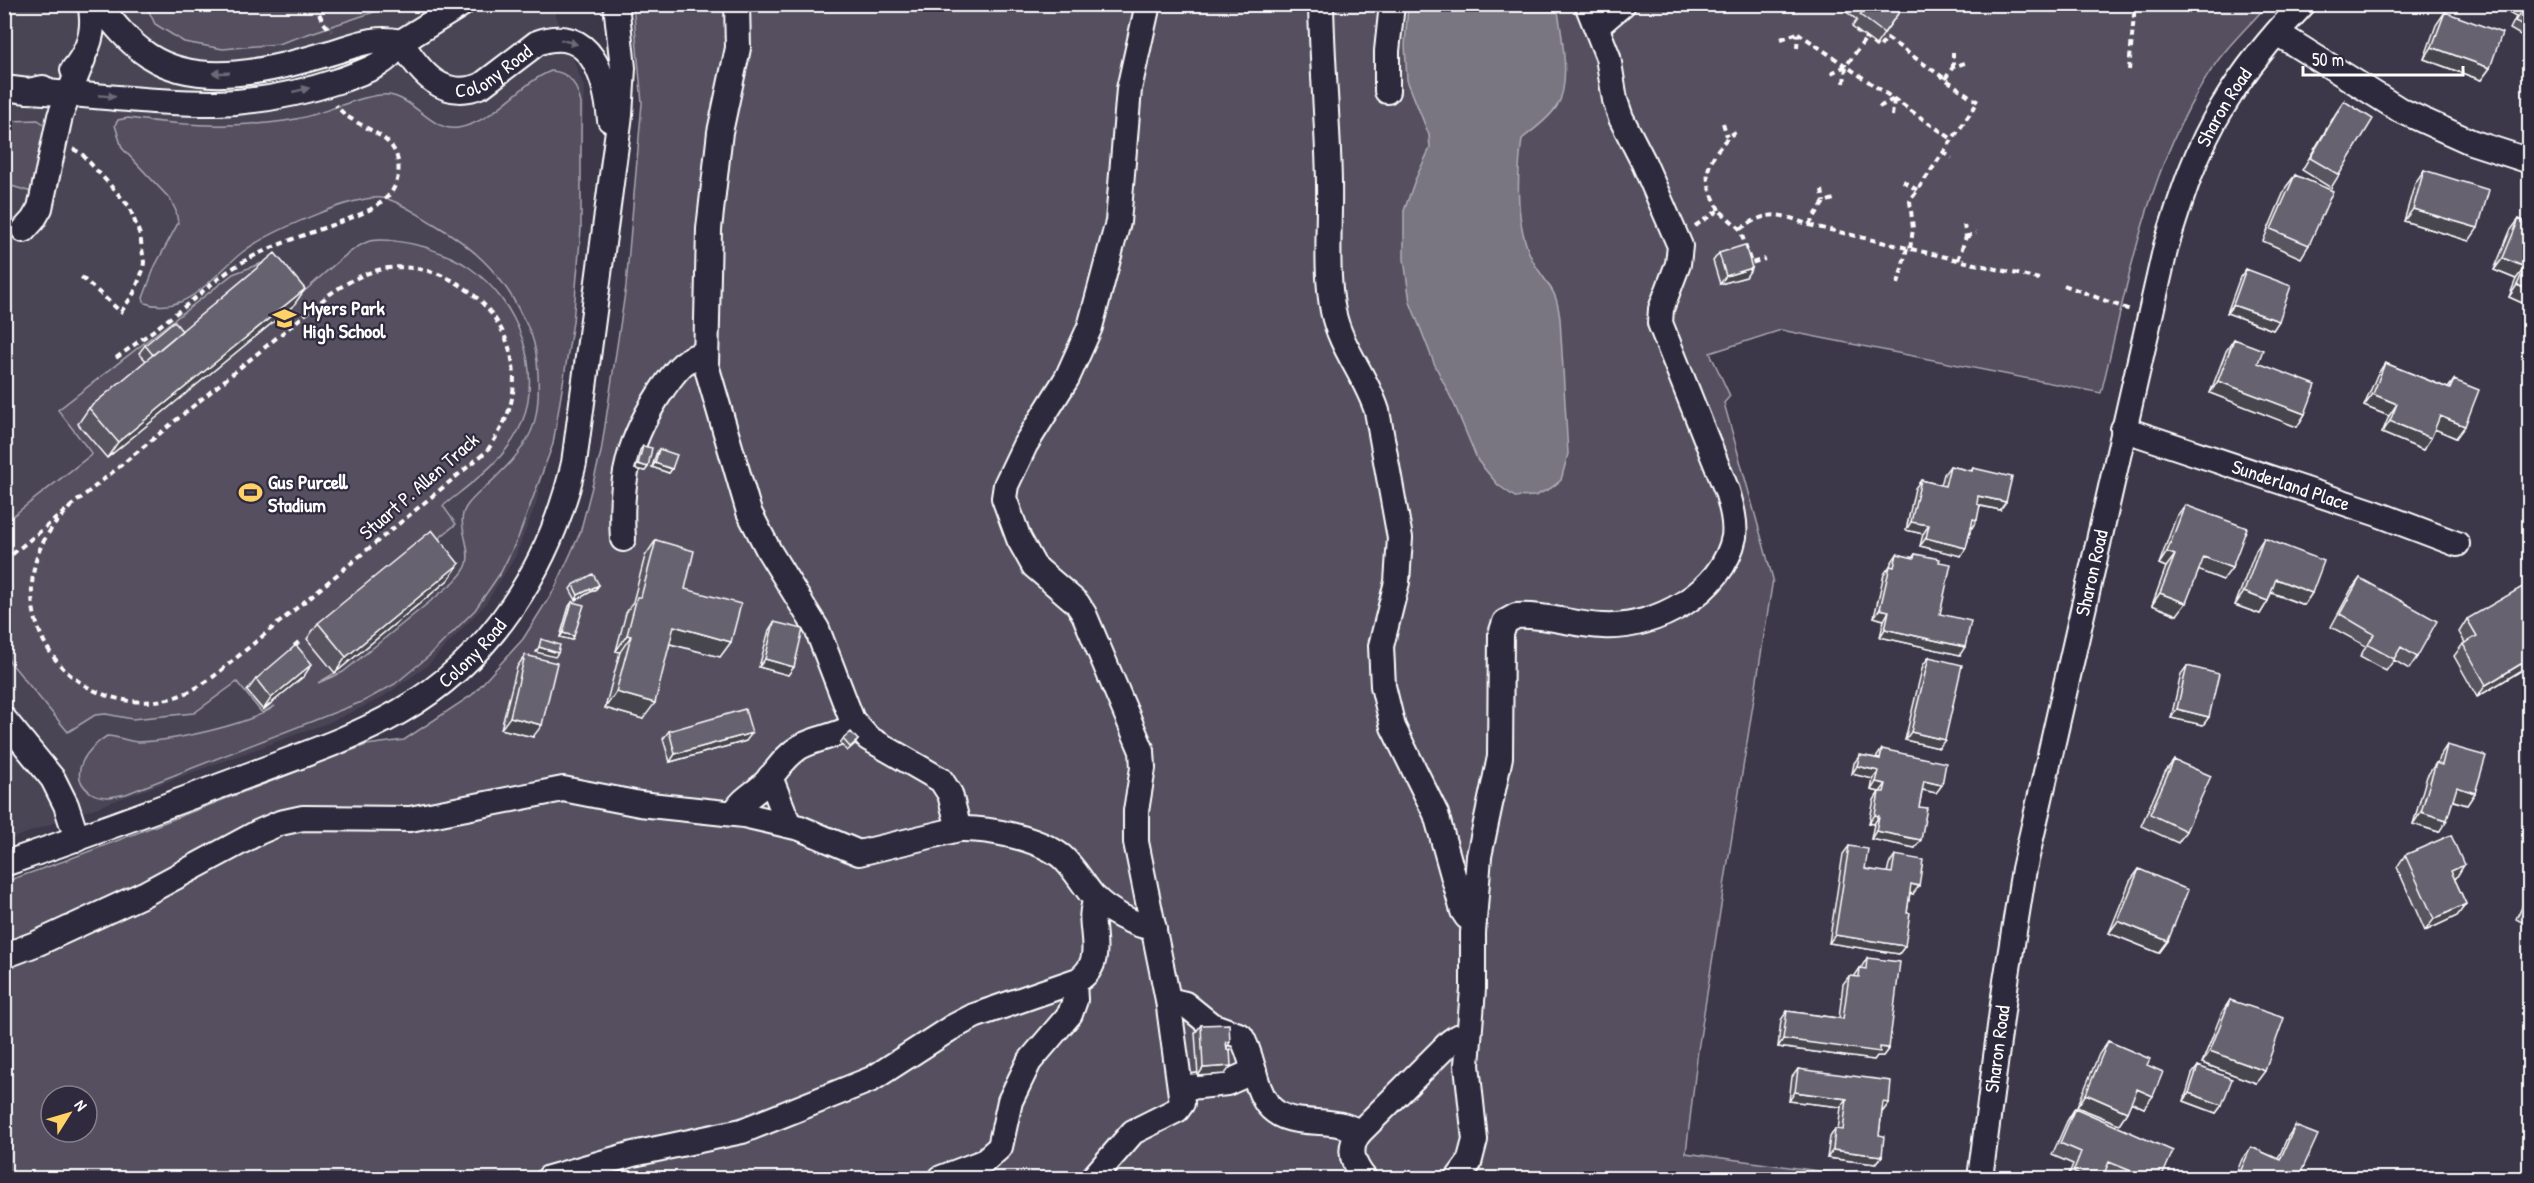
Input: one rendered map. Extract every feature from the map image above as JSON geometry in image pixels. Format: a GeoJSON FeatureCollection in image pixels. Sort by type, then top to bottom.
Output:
{"type":"FeatureCollection","features":[{"type":"Feature","properties":{"kind":"street"},"geometry":{"type":"LineString","coordinates":[[24,231],[40,208],[60,116],[91,38],[93,16],[90,4]]}},
{"type":"Feature","properties":{"kind":"street"},"geometry":{"type":"LineString","coordinates":[[98,4],[132,43],[148,56],[162,64],[195,73],[244,72],[313,58],[373,39],[387,38],[401,42]]}},
{"type":"Feature","properties":{"kind":"street"},"geometry":{"type":"LineString","coordinates":[[16,89],[186,102],[217,103],[256,99],[328,84],[384,63],[401,42],[462,4]]}},
{"type":"Feature","properties":{"kind":"street","name":"Colony Road"},"geometry":{"type":"LineString","coordinates":[[4,864],[146,815],[310,752],[384,720],[444,681],[496,630],[521,595],[543,557],[559,519],[570,481],[579,427],[620,115],[623,68],[616,4]]}},
{"type":"Feature","properties":{"kind":"street"},"geometry":{"type":"LineString","coordinates":[[738,4],[738,48],[720,132],[709,229],[706,365],[749,512],[773,558],[817,629],[855,725],[868,738],[941,780],[950,794],[959,828]]}},
{"type":"Feature","properties":{"kind":"street"},"geometry":{"type":"LineString","coordinates":[[1093,1179],[1133,1132],[1179,1108],[1182,1099],[1168,1000],[1136,842],[1137,802],[1143,760],[1140,743],[1084,614],[1077,603],[1034,566],[1019,539],[1004,498],[1006,485],[1025,445],[1067,378],[1090,327],[1118,222],[1129,89],[1148,4]]}},
{"type":"Feature","properties":{"kind":"street"},"geometry":{"type":"LineString","coordinates":[[1321,4],[1329,176],[1330,283],[1334,312],[1343,341],[1370,391],[1377,411],[1400,538],[1397,582],[1381,646],[1383,686],[1393,727],[1436,814],[1463,911],[1474,920]]}},
{"type":"Feature","properties":{"kind":"street"},"geometry":{"type":"LineString","coordinates":[[1387,91],[1387,51],[1392,4]]}},
{"type":"Feature","properties":{"kind":"street"},"geometry":{"type":"LineString","coordinates":[[1458,1179],[1469,1163],[1475,1140],[1468,1086],[1468,1035],[1473,989],[1474,920],[1479,856],[1500,757],[1501,629],[1505,622],[1513,616],[1603,627],[1652,619],[1684,603],[1706,587],[1715,576],[1732,542],[1733,518],[1727,491],[1660,323],[1660,309],[1681,256],[1677,238],[1617,107],[1608,57],[1587,4]]}},
{"type":"Feature","properties":{"kind":"street"},"geometry":{"type":"LineString","coordinates":[[1597,26],[1623,4]]}},
{"type":"Feature","properties":{"kind":"street","name":"Sharon Road"},"geometry":{"type":"LineString","coordinates":[[1980,1179],[2006,981],[2025,869],[2166,246],[2184,190],[2201,148],[2223,106],[2277,33],[2303,4]]}},
{"type":"Feature","properties":{"kind":"street"},"geometry":{"type":"LineString","coordinates":[[2277,33],[2400,110],[2471,142],[2529,161]]}},
{"type":"Feature","properties":{"kind":"street","name":"Colony Road"},"geometry":{"type":"LineString","coordinates":[[401,42],[416,62],[437,83],[448,90],[460,92],[482,85],[537,43],[563,39],[581,46],[595,61],[604,85],[610,117],[612,168]]}},
{"type":"Feature","properties":{"kind":"street"},"geometry":{"type":"LineString","coordinates":[[16,89],[50,86],[68,75],[83,59]]}},
{"type":"Feature","properties":{"kind":"street"},"geometry":{"type":"LineString","coordinates":[[623,539],[624,485],[633,442],[645,418],[676,370],[691,358],[706,354]]}},
{"type":"Feature","properties":{"kind":"street","name":"Sunderland Place"},"geometry":{"type":"LineString","coordinates":[[2123,429],[2375,513],[2457,544]]}},
{"type":"Feature","properties":{"kind":"street"},"geometry":{"type":"LineString","coordinates":[[4,719],[53,779],[61,794],[77,839]]}},
{"type":"Feature","properties":{"kind":"street"},"geometry":{"type":"LineString","coordinates":[[735,813],[739,806],[800,747],[839,735],[855,725]]}},
{"type":"Feature","properties":{"kind":"street"},"geometry":{"type":"LineString","coordinates":[[770,777],[787,825]]}},
{"type":"Feature","properties":{"kind":"street"},"geometry":{"type":"LineString","coordinates":[[4,956],[38,944],[154,889],[259,832],[295,820],[323,817],[410,819],[563,789],[640,804],[735,813],[812,832],[854,852],[863,853],[959,828],[1001,834],[1045,846],[1066,861],[1097,900],[1141,926],[1154,928]]}},
{"type":"Feature","properties":{"kind":"street"},"geometry":{"type":"LineString","coordinates":[[549,1179],[624,1156],[742,1131],[872,1079],[951,1028],[974,1016],[1074,982],[1086,975],[1092,965],[1095,946],[1093,907],[1097,900]]}},
{"type":"Feature","properties":{"kind":"street"},"geometry":{"type":"LineString","coordinates":[[941,1179],[983,1162],[1000,1147],[1010,1101],[1029,1062],[1070,1014],[1075,1000],[1074,982]]}},
{"type":"Feature","properties":{"kind":"street"},"geometry":{"type":"LineString","coordinates":[[1168,1000],[1185,1004],[1211,1025],[1241,1036],[1265,1101],[1276,1113],[1289,1118],[1344,1124],[1359,1133]]}},
{"type":"Feature","properties":{"kind":"street"},"geometry":{"type":"LineString","coordinates":[[1364,1179],[1352,1155],[1353,1143],[1359,1133],[1450,1042],[1460,1036],[1468,1035]]}},
{"type":"Feature","properties":{"kind":"street"},"geometry":{"type":"LineString","coordinates":[[1181,1088],[1227,1083],[1254,1071]]}},
{"type":"Feature","properties":{"kind":"path"},"geometry":{"type":"LineString","coordinates":[[315,4],[323,22],[336,34]]}},
{"type":"Feature","properties":{"kind":"path"},"geometry":{"type":"LineString","coordinates":[[2072,4],[2073,10]]}},
{"type":"Feature","properties":{"kind":"path"},"geometry":{"type":"LineString","coordinates":[[2129,70],[2135,4]]}},
{"type":"Feature","properties":{"kind":"path"},"geometry":{"type":"LineString","coordinates":[[1856,30],[1879,48],[1887,38],[1978,102],[1910,201],[1913,229],[1898,284]]}},
{"type":"Feature","properties":{"kind":"path"},"geometry":{"type":"LineString","coordinates":[[1781,39],[1798,33]]}},
{"type":"Feature","properties":{"kind":"path"},"geometry":{"type":"LineString","coordinates":[[1797,48],[1798,33]]}},
{"type":"Feature","properties":{"kind":"path"},"geometry":{"type":"LineString","coordinates":[[1798,33],[1952,139]]}},
{"type":"Feature","properties":{"kind":"path"},"geometry":{"type":"LineString","coordinates":[[1844,82],[1846,66],[1866,38]]}},
{"type":"Feature","properties":{"kind":"path"},"geometry":{"type":"LineString","coordinates":[[1945,79],[1953,67],[1953,52]]}},
{"type":"Feature","properties":{"kind":"path"},"geometry":{"type":"LineString","coordinates":[[1953,67],[1966,62]]}},
{"type":"Feature","properties":{"kind":"path"},"geometry":{"type":"LineString","coordinates":[[1831,73],[1846,66]]}},
{"type":"Feature","properties":{"kind":"path"},"geometry":{"type":"LineString","coordinates":[[1879,107],[1894,99]]}},
{"type":"Feature","properties":{"kind":"path"},"geometry":{"type":"LineString","coordinates":[[1892,116],[1894,99]]}},
{"type":"Feature","properties":{"kind":"path"},"geometry":{"type":"LineString","coordinates":[[116,358],[247,260],[278,245],[353,217],[377,206],[387,197],[395,187],[399,174],[394,150],[372,131],[351,120],[334,102]]}},
{"type":"Feature","properties":{"kind":"path"},"geometry":{"type":"LineString","coordinates":[[1723,123],[1727,136]]}},
{"type":"Feature","properties":{"kind":"path"},"geometry":{"type":"LineString","coordinates":[[1738,131],[1727,136],[1709,164],[1706,177],[1719,210],[1740,229],[1751,263],[1765,259]]}},
{"type":"Feature","properties":{"kind":"path"},"geometry":{"type":"LineString","coordinates":[[71,148],[81,153],[129,206],[140,235],[144,262],[137,286],[121,312],[78,274]]}},
{"type":"Feature","properties":{"kind":"path"},"geometry":{"type":"LineString","coordinates":[[1943,152],[1952,158]]}},
{"type":"Feature","properties":{"kind":"path"},"geometry":{"type":"LineString","coordinates":[[1904,181],[1917,190]]}},
{"type":"Feature","properties":{"kind":"path"},"geometry":{"type":"LineString","coordinates":[[1822,190],[1824,202]]}},
{"type":"Feature","properties":{"kind":"path"},"geometry":{"type":"LineString","coordinates":[[1809,225],[1824,202],[1834,199]]}},
{"type":"Feature","properties":{"kind":"path"},"geometry":{"type":"LineString","coordinates":[[1677,238],[1719,210]]}},
{"type":"Feature","properties":{"kind":"path"},"geometry":{"type":"LineString","coordinates":[[1740,229],[1754,219],[1775,213],[1809,225],[2039,279]]}},
{"type":"Feature","properties":{"kind":"path"},"geometry":{"type":"LineString","coordinates":[[1959,260],[1966,237],[1964,225]]}},
{"type":"Feature","properties":{"kind":"path"},"geometry":{"type":"LineString","coordinates":[[1966,237],[1976,233]]}},
{"type":"Feature","properties":{"kind":"path","name":"Stuart P. Allen Track"},"geometry":{"type":"LineString","coordinates":[[4,561],[72,505],[330,294],[348,281],[369,273],[406,268],[429,271],[450,278],[485,305],[498,322],[507,342],[513,363],[513,386],[509,409],[500,431],[487,451],[213,677],[194,690],[174,698],[153,702],[132,702],[111,698],[91,690],[73,678],[45,645],[34,612],[32,579],[45,538],[72,505]]}},
{"type":"Feature","properties":{"kind":"path"},"geometry":{"type":"LineString","coordinates":[[2064,285],[2150,316]]}},
{"type":"Feature","properties":{"kind":"path"},"geometry":{"type":"LineString","coordinates":[[294,646],[301,640]]}},
{"type":"Feature","properties":{"kind":"shaded area"},"geometry":{"type":"Polygon","coordinates":[[[146,4],[395,5],[278,44],[223,49],[184,42],[155,24],[146,4]]]}},
{"type":"Feature","properties":{"kind":"shaded area","name":"Myers Park High School"},"geometry":{"type":"Polygon","coordinates":[[[5,5],[552,5],[584,87],[581,189],[549,449],[536,504],[515,557],[485,605],[426,667],[380,699],[328,723],[5,841],[5,5]]]}},
{"type":"Feature","properties":{"kind":"shaded area"},"geometry":{"type":"Polygon","coordinates":[[[633,5],[2267,5],[2216,63],[2173,140],[2143,222],[2101,393],[1781,330],[1710,353],[1730,396],[1724,403],[1773,579],[1698,1050],[1686,1153],[1870,1178],[5,1178],[4,882],[366,745],[404,740],[472,695],[523,639],[555,588],[580,533],[601,452],[626,286],[642,103],[633,5]]]}},
{"type":"Feature","properties":{"kind":"shaded area"},"geometry":{"type":"Polygon","coordinates":[[[1408,5],[1557,5],[1563,42],[1564,84],[1554,111],[1522,139],[1519,199],[1526,243],[1534,262],[1556,299],[1558,308],[1568,454],[1561,480],[1535,496],[1515,497],[1498,485],[1478,461],[1434,363],[1410,302],[1404,259],[1404,211],[1430,148],[1429,135],[1407,80],[1405,45],[1408,5]]]}},
{"type":"Feature","properties":{"kind":"shaded area","name":"Gus Purcell Stadium"},"geometry":{"type":"Polygon","coordinates":[[[551,71],[564,74],[572,81],[581,104],[581,229],[573,322],[553,444],[518,538],[501,572],[475,610],[429,656],[395,684],[364,701],[126,794],[108,797],[92,793],[83,785],[80,778],[82,762],[93,747],[107,736],[139,742],[170,739],[248,720],[263,713],[275,706],[262,713],[237,682],[194,713],[132,719],[106,714],[95,715],[68,732],[5,656],[5,522],[92,454],[58,410],[233,274],[270,260],[299,296],[350,252],[367,242],[380,240],[425,247],[448,256],[470,268],[487,282],[513,318],[528,360],[527,404],[521,425],[497,460],[443,506],[456,524],[432,544],[453,569],[448,580],[335,673],[318,683],[343,672],[462,574],[468,557],[463,513],[473,498],[504,469],[522,448],[534,423],[538,396],[534,342],[512,297],[503,284],[472,250],[460,241],[409,209],[388,199],[351,202],[311,217],[256,243],[188,298],[167,305],[145,303],[143,298],[155,266],[178,223],[176,211],[170,199],[122,148],[115,125],[118,120],[128,118],[212,125],[254,124],[296,119],[357,100],[389,95],[407,102],[440,125],[458,128],[484,118],[539,77],[551,71]]]}},
{"type":"Feature","properties":{"kind":"shaded area"},"geometry":{"type":"Polygon","coordinates":[[[38,120],[44,124],[46,131],[31,192],[5,184],[5,144],[10,121],[38,120]]]}},
{"type":"Feature","properties":{"kind":"building"},"geometry":{"type":"Polygon","coordinates":[[[1861,4],[1897,4],[1902,8],[1884,33],[1860,15],[1866,8],[1861,4]]]}},
{"type":"Feature","properties":{"kind":"building"},"geometry":{"type":"Polygon","coordinates":[[[2514,4],[2529,4],[2529,28],[2515,21],[2522,9],[2514,4]]]}},
{"type":"Feature","properties":{"kind":"building"},"geometry":{"type":"Polygon","coordinates":[[[2445,12],[2502,33],[2490,68],[2432,47],[2445,12]]]}},
{"type":"Feature","properties":{"kind":"building"},"geometry":{"type":"Polygon","coordinates":[[[2344,101],[2373,119],[2339,175],[2310,158],[2344,101]]]}},
{"type":"Feature","properties":{"kind":"building"},"geometry":{"type":"Polygon","coordinates":[[[2424,170],[2489,190],[2478,228],[2413,209],[2424,170]]]}},
{"type":"Feature","properties":{"kind":"building"},"geometry":{"type":"Polygon","coordinates":[[[2295,175],[2333,191],[2309,245],[2271,229],[2295,175]]]}},
{"type":"Feature","properties":{"kind":"building"},"geometry":{"type":"Polygon","coordinates":[[[2519,219],[2529,224],[2529,290],[2517,285],[2525,267],[2503,258],[2519,219]]]}},
{"type":"Feature","properties":{"kind":"building"},"geometry":{"type":"Polygon","coordinates":[[[1745,245],[1752,268],[1726,276],[1719,253],[1745,245]]]}},
{"type":"Feature","properties":{"kind":"building"},"geometry":{"type":"Polygon","coordinates":[[[275,253],[305,289],[118,442],[89,408],[275,253]]]}},
{"type":"Feature","properties":{"kind":"building"},"geometry":{"type":"Polygon","coordinates":[[[2246,269],[2291,286],[2279,321],[2233,305],[2246,269]]]}},
{"type":"Feature","properties":{"kind":"building"},"geometry":{"type":"Polygon","coordinates":[[[174,321],[182,331],[153,355],[145,345],[174,321]]]}},
{"type":"Feature","properties":{"kind":"building"},"geometry":{"type":"Polygon","coordinates":[[[2234,339],[2263,350],[2258,363],[2316,385],[2305,414],[2218,381],[2234,339]]]}},
{"type":"Feature","properties":{"kind":"building"},"geometry":{"type":"Polygon","coordinates":[[[2385,363],[2450,389],[2454,380],[2479,390],[2465,426],[2440,416],[2431,438],[2390,421],[2397,404],[2373,394],[2385,363]]]}},
{"type":"Feature","properties":{"kind":"building"},"geometry":{"type":"Polygon","coordinates":[[[643,446],[652,448],[648,467],[638,464],[643,446]]]}},
{"type":"Feature","properties":{"kind":"building"},"geometry":{"type":"Polygon","coordinates":[[[659,449],[677,455],[672,469],[655,463],[659,449]]]}},
{"type":"Feature","properties":{"kind":"building"},"geometry":{"type":"Polygon","coordinates":[[[1950,466],[1972,471],[1973,468],[2012,477],[2006,502],[1978,496],[1977,504],[1980,505],[1977,520],[1973,519],[1966,548],[1926,538],[1929,525],[1911,522],[1921,480],[1945,486],[1950,466]]]}},
{"type":"Feature","properties":{"kind":"building"},"geometry":{"type":"Polygon","coordinates":[[[2185,505],[2247,528],[2232,568],[2204,557],[2186,603],[2160,593],[2175,555],[2167,552],[2185,505]]]}},
{"type":"Feature","properties":{"kind":"building"},"geometry":{"type":"Polygon","coordinates":[[[432,530],[459,564],[346,657],[318,623],[432,530]]]}},
{"type":"Feature","properties":{"kind":"building"},"geometry":{"type":"Polygon","coordinates":[[[2264,538],[2324,561],[2312,593],[2276,579],[2268,601],[2244,592],[2264,538]]]}},
{"type":"Feature","properties":{"kind":"building"},"geometry":{"type":"Polygon","coordinates":[[[656,540],[694,551],[685,589],[741,604],[731,642],[674,626],[655,703],[616,692],[631,636],[627,635],[637,597],[641,597],[656,540]]]}},
{"type":"Feature","properties":{"kind":"building"},"geometry":{"type":"Polygon","coordinates":[[[1897,554],[1914,558],[1915,554],[1940,559],[1939,562],[1951,564],[1940,614],[1971,621],[1965,647],[1885,629],[1889,611],[1880,609],[1890,566],[1894,567],[1897,554]]]}},
{"type":"Feature","properties":{"kind":"building"},"geometry":{"type":"Polygon","coordinates":[[[593,574],[599,585],[578,595],[573,585],[593,574]]]}},
{"type":"Feature","properties":{"kind":"building"},"geometry":{"type":"Polygon","coordinates":[[[2360,578],[2437,621],[2417,657],[2401,647],[2394,659],[2368,645],[2374,634],[2340,614],[2360,578]]]}},
{"type":"Feature","properties":{"kind":"building"},"geometry":{"type":"Polygon","coordinates":[[[2529,583],[2529,659],[2486,685],[2463,644],[2477,636],[2467,619],[2529,583]]]}},
{"type":"Feature","properties":{"kind":"building"},"geometry":{"type":"Polygon","coordinates":[[[572,602],[584,605],[574,636],[563,633],[572,602]]]}},
{"type":"Feature","properties":{"kind":"building"},"geometry":{"type":"Polygon","coordinates":[[[774,622],[803,629],[794,667],[765,659],[774,622]]]}},
{"type":"Feature","properties":{"kind":"building"},"geometry":{"type":"Polygon","coordinates":[[[541,639],[560,645],[558,653],[539,647],[541,639]]]}},
{"type":"Feature","properties":{"kind":"building"},"geometry":{"type":"Polygon","coordinates":[[[296,645],[312,664],[271,698],[256,679],[296,645]]]}},
{"type":"Feature","properties":{"kind":"building"},"geometry":{"type":"Polygon","coordinates":[[[525,655],[557,663],[542,725],[510,717],[525,655]]]}},
{"type":"Feature","properties":{"kind":"building"},"geometry":{"type":"Polygon","coordinates":[[[1929,657],[1962,665],[1945,740],[1911,732],[1929,657]]]}},
{"type":"Feature","properties":{"kind":"building"},"geometry":{"type":"Polygon","coordinates":[[[2187,666],[2219,674],[2209,717],[2177,709],[2187,666]]]}},
{"type":"Feature","properties":{"kind":"building"},"geometry":{"type":"Polygon","coordinates":[[[745,709],[752,733],[675,754],[669,731],[745,709]]]}},
{"type":"Feature","properties":{"kind":"building"},"geometry":{"type":"Polygon","coordinates":[[[851,732],[858,740],[850,747],[843,739],[851,732]]]}},
{"type":"Feature","properties":{"kind":"building"},"geometry":{"type":"Polygon","coordinates":[[[2447,745],[2486,756],[2475,793],[2457,787],[2447,820],[2421,812],[2436,763],[2442,765],[2447,745]]]}},
{"type":"Feature","properties":{"kind":"building"},"geometry":{"type":"Polygon","coordinates":[[[1882,749],[1946,763],[1942,785],[1924,781],[1919,807],[1927,808],[1921,840],[1876,831],[1879,816],[1875,815],[1879,792],[1884,792],[1886,784],[1876,782],[1879,771],[1857,766],[1860,755],[1880,759],[1882,749]]]}},
{"type":"Feature","properties":{"kind":"building"},"geometry":{"type":"Polygon","coordinates":[[[2174,760],[2211,776],[2186,831],[2150,814],[2174,760]]]}},
{"type":"Feature","properties":{"kind":"building"},"geometry":{"type":"Polygon","coordinates":[[[2451,835],[2464,865],[2451,871],[2466,904],[2434,919],[2405,855],[2451,835]]]}},
{"type":"Feature","properties":{"kind":"building"},"geometry":{"type":"Polygon","coordinates":[[[1849,846],[1868,849],[1865,869],[1892,873],[1895,855],[1923,860],[1919,886],[1911,884],[1905,946],[1835,935],[1849,846]]]}},
{"type":"Feature","properties":{"kind":"building"},"geometry":{"type":"Polygon","coordinates":[[[2139,869],[2188,890],[2168,941],[2118,921],[2139,869]]]}},
{"type":"Feature","properties":{"kind":"building"},"geometry":{"type":"Polygon","coordinates":[[[2529,896],[2529,910],[2524,907],[2529,896]]]}},
{"type":"Feature","properties":{"kind":"building"},"geometry":{"type":"Polygon","coordinates":[[[1867,958],[1900,962],[1889,1048],[1880,1047],[1880,1052],[1783,1039],[1787,1011],[1843,1019],[1849,976],[1859,977],[1860,968],[1866,969],[1867,958]]]}},
{"type":"Feature","properties":{"kind":"building"},"geometry":{"type":"Polygon","coordinates":[[[2230,1000],[2284,1018],[2265,1071],[2210,1051],[2230,1000]]]}},
{"type":"Feature","properties":{"kind":"building"},"geometry":{"type":"Polygon","coordinates":[[[1229,1024],[1230,1042],[1226,1042],[1227,1050],[1230,1049],[1231,1066],[1203,1068],[1201,1025],[1229,1024]]]}},
{"type":"Feature","properties":{"kind":"building"},"geometry":{"type":"Polygon","coordinates":[[[2108,1041],[2150,1059],[2147,1065],[2163,1072],[2153,1096],[2137,1089],[2127,1112],[2086,1094],[2108,1041]]]}},
{"type":"Feature","properties":{"kind":"building"},"geometry":{"type":"Polygon","coordinates":[[[2198,1066],[2232,1079],[2222,1105],[2189,1093],[2198,1066]]]}},
{"type":"Feature","properties":{"kind":"building"},"geometry":{"type":"Polygon","coordinates":[[[1798,1069],[1891,1081],[1889,1103],[1883,1102],[1879,1135],[1884,1136],[1882,1156],[1833,1150],[1835,1129],[1843,1130],[1847,1099],[1795,1092],[1798,1069]]]}},
{"type":"Feature","properties":{"kind":"building"},"geometry":{"type":"Polygon","coordinates":[[[2075,1108],[2173,1151],[2161,1179],[2127,1179],[2131,1171],[2109,1162],[2102,1179],[2088,1179],[2073,1172],[2081,1152],[2060,1143],[2075,1108]]]}},
{"type":"Feature","properties":{"kind":"building"},"geometry":{"type":"Polygon","coordinates":[[[2295,1126],[2318,1135],[2298,1179],[2237,1179],[2251,1147],[2280,1160],[2295,1126]]]}},
{"type":"Feature","properties":{"kind":"place","name":"Myers Park High School"},"geometry":{"type":"Point","coordinates":[285,319]}},
{"type":"Feature","properties":{"kind":"place","name":"Gus Purcell Stadium"},"geometry":{"type":"Point","coordinates":[250,493]}}]}
